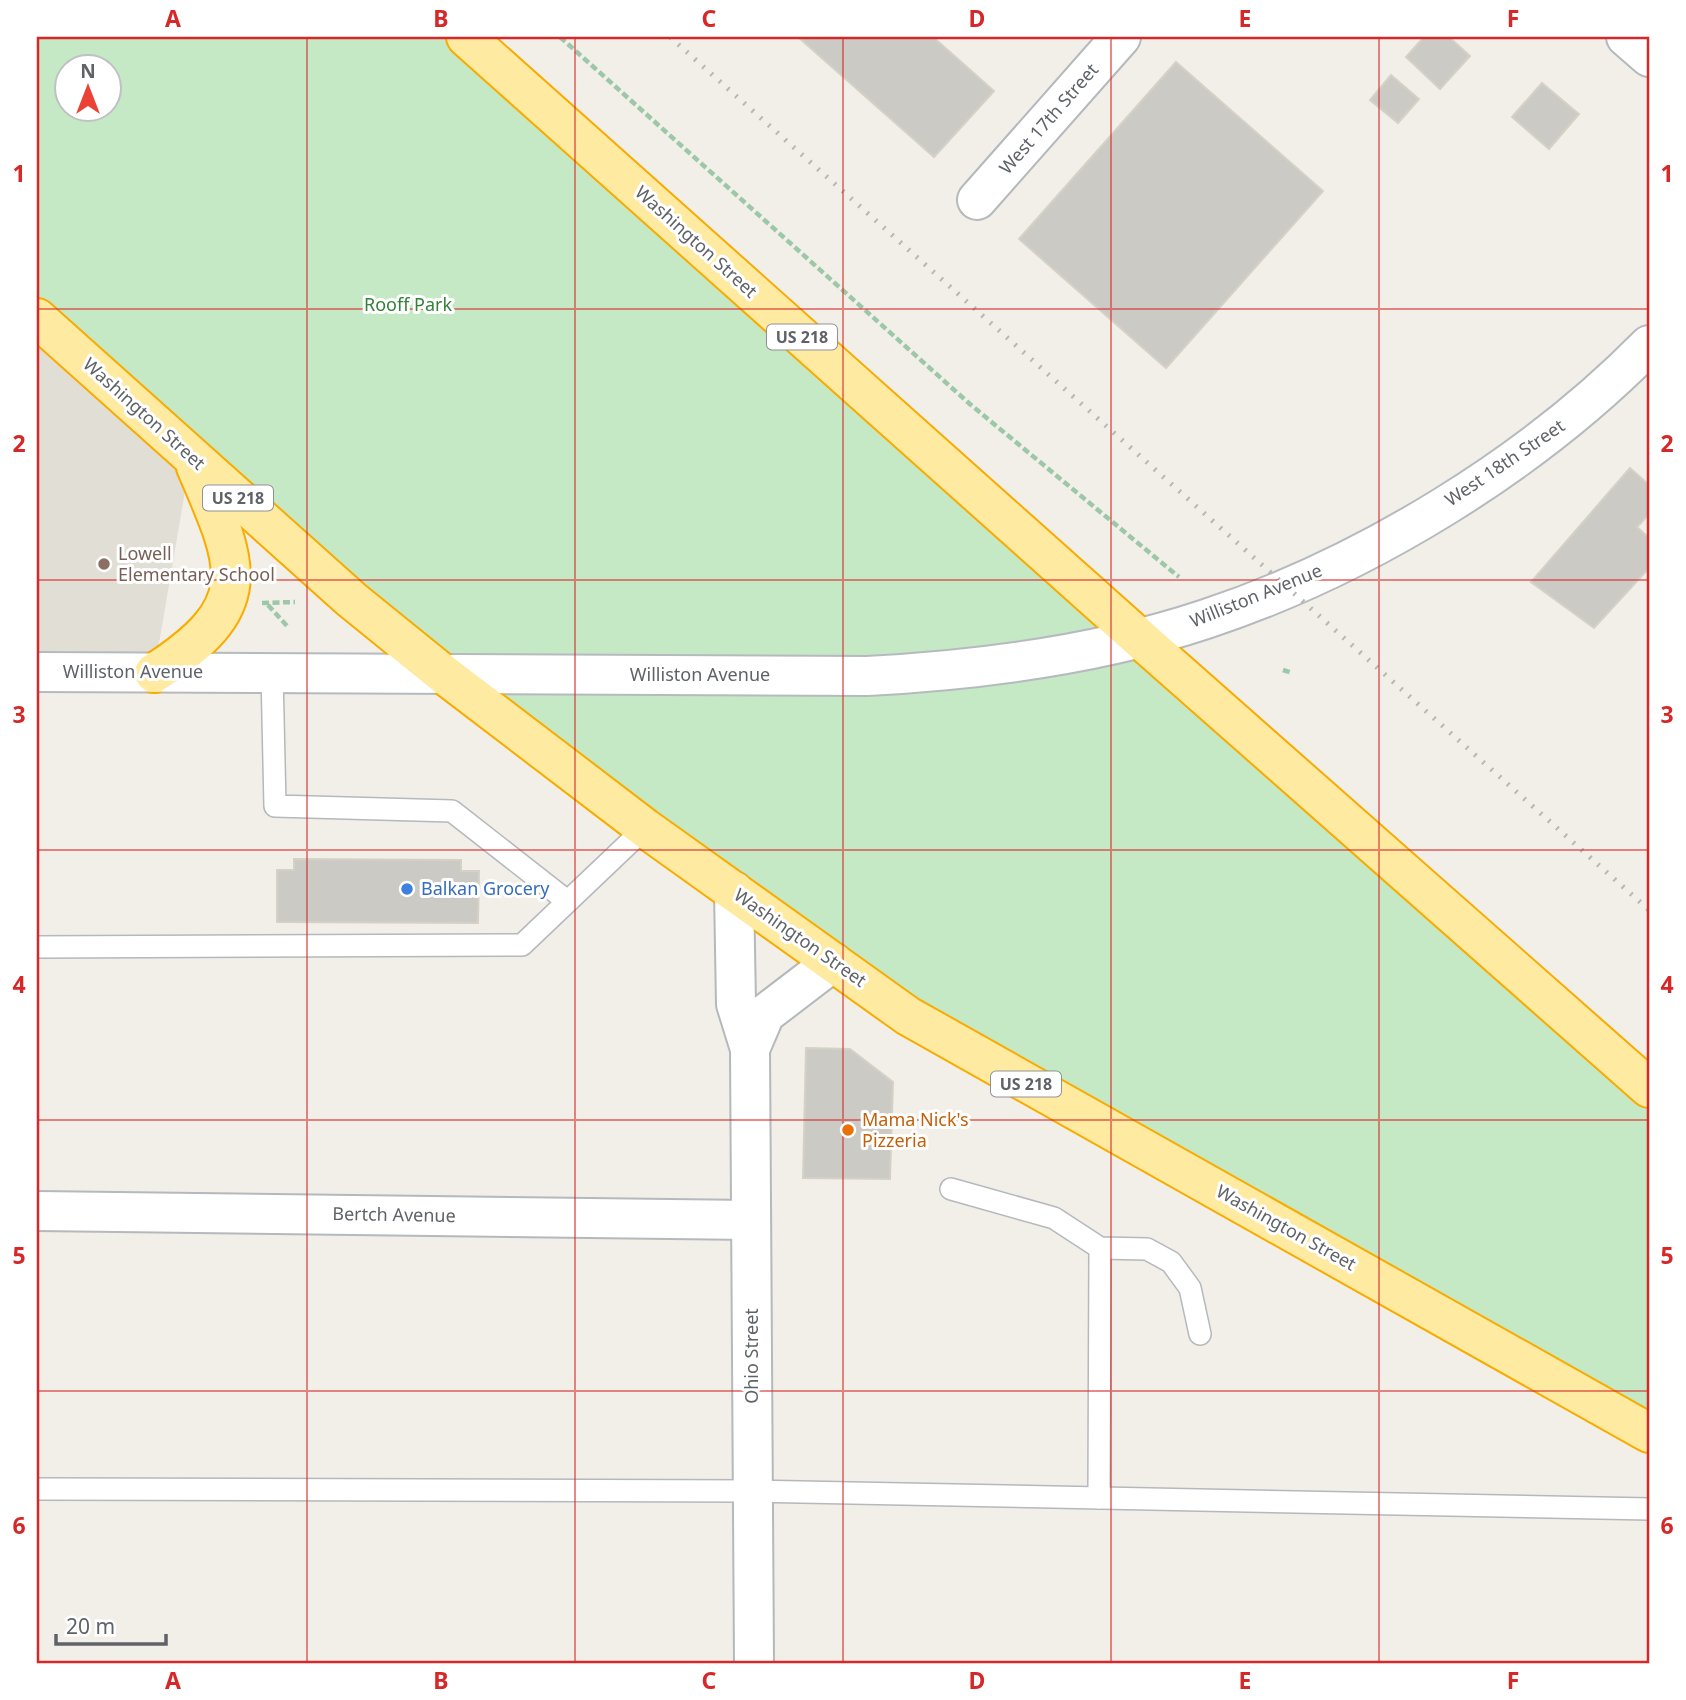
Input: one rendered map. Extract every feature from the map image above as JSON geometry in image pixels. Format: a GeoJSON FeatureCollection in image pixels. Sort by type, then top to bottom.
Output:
{"type":"FeatureCollection","features":[{"type":"Feature","properties":{"kind":"highway","name":"Washington Street"},"geometry":{"type":"LineString","coordinates":[[466,37],[1138,637],[1649,1088]]}},
{"type":"Feature","properties":{"kind":"highway","name":"Washington Street"},"geometry":{"type":"LineString","coordinates":[[37,318],[352,600],[442,673],[645,828],[908,1016],[1649,1433]]}},
{"type":"Feature","properties":{"kind":"highway"},"geometry":{"type":"LineString","coordinates":[[154,673],[183,654],[213,627],[228,602],[232,585],[230,552],[225,533],[191,456]]}},
{"type":"Feature","properties":{"kind":"street","name":"West 17th Street"},"geometry":{"type":"LineString","coordinates":[[977,200],[1121,37]]}},
{"type":"Feature","properties":{"kind":"street"},"geometry":{"type":"LineString","coordinates":[[1626,37],[1649,57]]}},
{"type":"Feature","properties":{"kind":"street","name":"West 18th Street"},"geometry":{"type":"LineString","coordinates":[[1345,560],[1488,479],[1553,433],[1610,385],[1649,345]]}},
{"type":"Feature","properties":{"kind":"street","name":"Williston Avenue"},"geometry":{"type":"LineString","coordinates":[[37,672],[867,676],[930,673],[1069,653],[1208,619],[1345,560]]}},
{"type":"Feature","properties":{"kind":"street","name":"Ohio Street"},"geometry":{"type":"LineString","coordinates":[[734,891],[736,1004],[750,1049],[754,1663]]}},
{"type":"Feature","properties":{"kind":"street","name":"Ohio Street"},"geometry":{"type":"LineString","coordinates":[[750,1049],[765,1014],[833,962]]}},
{"type":"Feature","properties":{"kind":"street","name":"Bertch Avenue"},"geometry":{"type":"LineString","coordinates":[[37,1211],[751,1220]]}},
{"type":"Feature","properties":{"kind":"lane"},"geometry":{"type":"LineString","coordinates":[[272,673],[275,806],[452,811],[567,901]]}},
{"type":"Feature","properties":{"kind":"lane"},"geometry":{"type":"LineString","coordinates":[[37,947],[522,945],[645,828]]}},
{"type":"Feature","properties":{"kind":"lane"},"geometry":{"type":"LineString","coordinates":[[951,1189],[1054,1218],[1100,1248],[1147,1249],[1171,1262],[1190,1288],[1199,1334]]}},
{"type":"Feature","properties":{"kind":"lane"},"geometry":{"type":"LineString","coordinates":[[1099,1498],[1100,1248]]}},
{"type":"Feature","properties":{"kind":"lane"},"geometry":{"type":"LineString","coordinates":[[37,1489],[753,1491],[1649,1509]]}},
{"type":"Feature","properties":{"kind":"path"},"geometry":{"type":"LineString","coordinates":[[560,37],[971,405],[1179,577]]}},
{"type":"Feature","properties":{"kind":"path"},"geometry":{"type":"LineString","coordinates":[[252,601],[267,604],[303,601]]}},
{"type":"Feature","properties":{"kind":"path"},"geometry":{"type":"LineString","coordinates":[[267,604],[288,627]]}},
{"type":"Feature","properties":{"kind":"path"},"geometry":{"type":"LineString","coordinates":[[1283,670],[1292,673]]}},
{"type":"Feature","properties":{"kind":"shaded area","name":"Lowell Elementary School"},"geometry":{"type":"Polygon","coordinates":[[[37,318],[191,456],[154,673],[37,672],[37,318]]]}},
{"type":"Feature","properties":{"kind":"green space","name":"Rooff Park"},"geometry":{"type":"Polygon","coordinates":[[[37,37],[487,37],[1649,1076],[1649,1437],[1093,1122],[645,828],[37,313],[37,37]]]}},
{"type":"Feature","properties":{"kind":"building"},"geometry":{"type":"Polygon","coordinates":[[[798,37],[933,37],[994,91],[934,157],[798,37]]]}},
{"type":"Feature","properties":{"kind":"building"},"geometry":{"type":"Polygon","coordinates":[[[1424,37],[1449,37],[1470,56],[1440,89],[1406,57],[1424,37]]]}},
{"type":"Feature","properties":{"kind":"building"},"geometry":{"type":"Polygon","coordinates":[[[1176,62],[1323,191],[1166,368],[1019,239],[1176,62]]]}},
{"type":"Feature","properties":{"kind":"building"},"geometry":{"type":"Polygon","coordinates":[[[1391,75],[1419,99],[1398,123],[1370,100],[1391,75]]]}},
{"type":"Feature","properties":{"kind":"building"},"geometry":{"type":"Polygon","coordinates":[[[1542,83],[1579,114],[1549,149],[1512,117],[1542,83]]]}},
{"type":"Feature","properties":{"kind":"building"},"geometry":{"type":"Polygon","coordinates":[[[1630,468],[1649,485],[1649,514],[1637,527],[1649,538],[1649,568],[1594,628],[1531,582],[1630,468]]]}},
{"type":"Feature","properties":{"kind":"building"},"geometry":{"type":"Polygon","coordinates":[[[294,859],[461,860],[461,871],[479,871],[478,923],[277,922],[277,870],[294,870],[294,859]]]}},
{"type":"Feature","properties":{"kind":"building","name":"Mama Nick's Pizzeria"},"geometry":{"type":"Polygon","coordinates":[[[806,1048],[850,1049],[893,1082],[890,1179],[803,1178],[806,1048]]]}},
{"type":"Feature","properties":{"kind":"railway"},"geometry":{"type":"LineString","coordinates":[[670,37],[1649,910]]}},
{"type":"Feature","properties":{"kind":"place","name":"Lowell Elementary School"},"geometry":{"type":"Point","coordinates":[104,564]}},
{"type":"Feature","properties":{"kind":"place","name":"Balkan Grocery"},"geometry":{"type":"Point","coordinates":[407,889]}},
{"type":"Feature","properties":{"kind":"place","name":"Mama Nick's Pizzeria"},"geometry":{"type":"Point","coordinates":[848,1130]}}]}
